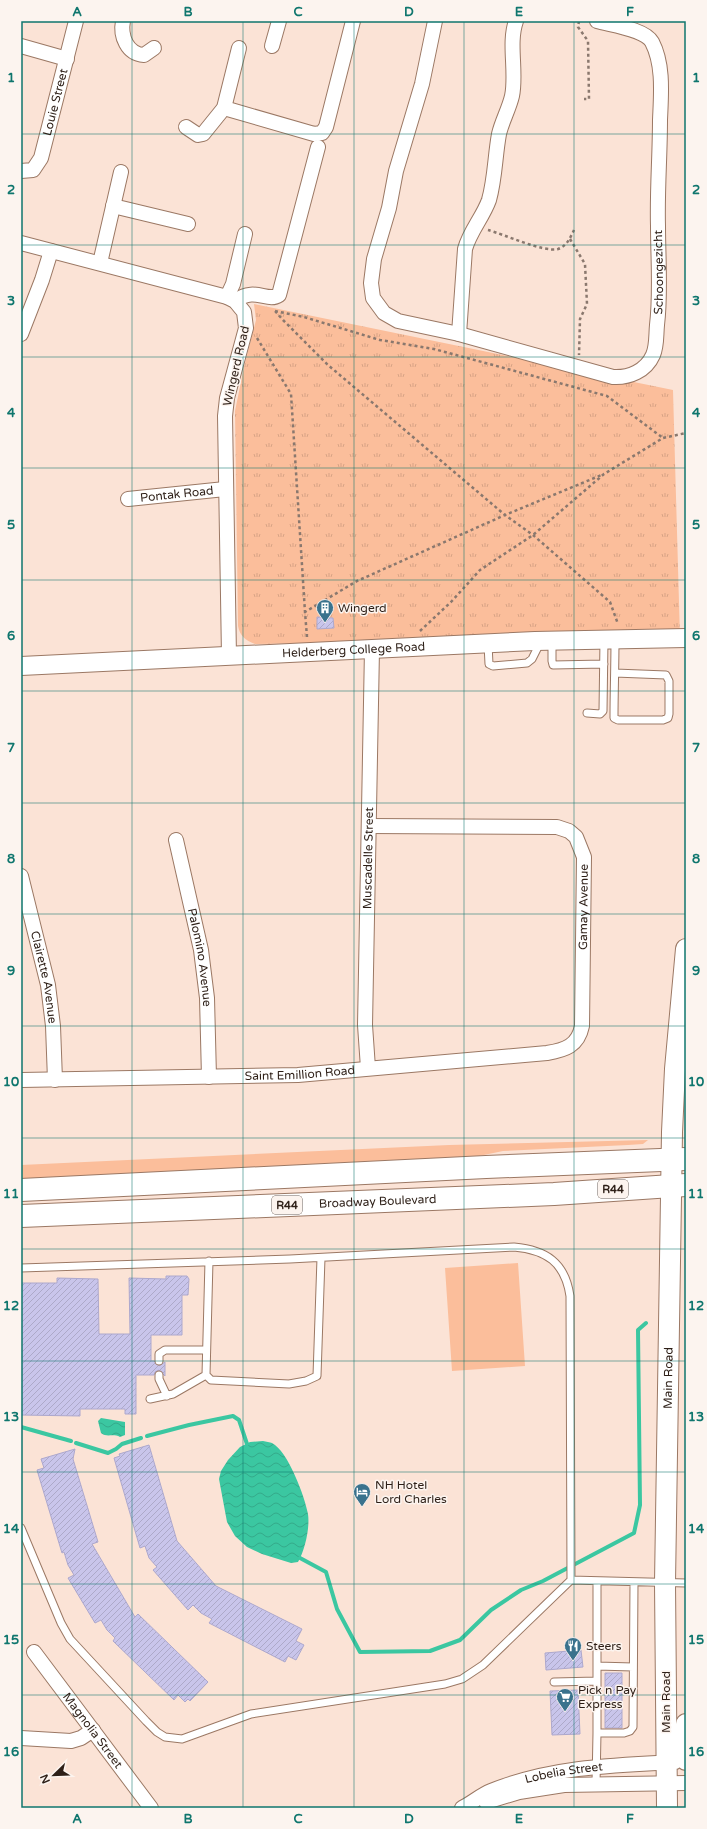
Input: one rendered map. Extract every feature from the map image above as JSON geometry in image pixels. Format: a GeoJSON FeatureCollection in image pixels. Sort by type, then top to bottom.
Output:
{"type":"FeatureCollection","features":[{"type":"Feature","properties":{"kind":"main road","name":"Main Road"},"geometry":{"type":"LineString","coordinates":[[667,1808],[666,1583],[679,1185],[675,1069],[686,949]]}},
{"type":"Feature","properties":{"kind":"main road","name":"R44"},"geometry":{"type":"LineString","coordinates":[[21,1190],[486,1167],[679,1160]]}},
{"type":"Feature","properties":{"kind":"main road","name":"Broadway Boulevard"},"geometry":{"type":"LineString","coordinates":[[21,1216],[546,1194],[679,1185]]}},
{"type":"Feature","properties":{"kind":"main road","name":"Main Road"},"geometry":{"type":"LineString","coordinates":[[686,1724],[686,1761]]}},
{"type":"Feature","properties":{"kind":"street","name":"Louie Street"},"geometry":{"type":"LineString","coordinates":[[21,171],[33,170],[41,158],[76,21]]}},
{"type":"Feature","properties":{"kind":"street"},"geometry":{"type":"LineString","coordinates":[[123,21],[123,35],[126,43],[134,53],[144,55],[154,48]]}},
{"type":"Feature","properties":{"kind":"street"},"geometry":{"type":"LineString","coordinates":[[272,46],[279,21]]}},
{"type":"Feature","properties":{"kind":"street"},"geometry":{"type":"LineString","coordinates":[[224,108],[314,134],[322,133],[326,127],[353,21]]}},
{"type":"Feature","properties":{"kind":"street","name":"Schoongezicht"},"geometry":{"type":"LineString","coordinates":[[435,21],[422,84],[396,171],[389,208],[374,259],[371,291],[378,306],[392,319],[398,321],[459,334],[613,377],[623,377],[638,371],[648,363],[653,355],[659,309],[660,275],[658,226],[661,85],[659,68],[652,42],[643,34],[597,21]]}},
{"type":"Feature","properties":{"kind":"street"},"geometry":{"type":"LineString","coordinates":[[459,334],[463,263],[468,241],[489,200],[499,134],[512,97],[514,86],[514,33],[516,21]]}},
{"type":"Feature","properties":{"kind":"street"},"geometry":{"type":"LineString","coordinates":[[21,46],[67,58]]}},
{"type":"Feature","properties":{"kind":"street"},"geometry":{"type":"LineString","coordinates":[[186,127],[198,135],[203,134],[224,108],[239,48]]}},
{"type":"Feature","properties":{"kind":"street"},"geometry":{"type":"LineString","coordinates":[[21,243],[231,299],[249,294],[274,297],[279,295],[318,147]]}},
{"type":"Feature","properties":{"kind":"street"},"geometry":{"type":"LineString","coordinates":[[100,263],[121,172]]}},
{"type":"Feature","properties":{"kind":"street"},"geometry":{"type":"LineString","coordinates":[[113,206],[188,224]]}},
{"type":"Feature","properties":{"kind":"street"},"geometry":{"type":"LineString","coordinates":[[231,299],[233,284],[245,234]]}},
{"type":"Feature","properties":{"kind":"street"},"geometry":{"type":"LineString","coordinates":[[21,334],[42,280],[51,250]]}},
{"type":"Feature","properties":{"kind":"street","name":"Wingerd Road"},"geometry":{"type":"LineString","coordinates":[[229,656],[225,489],[226,410],[232,376],[245,335],[246,320],[244,312],[231,299]]}},
{"type":"Feature","properties":{"kind":"street","name":"Pontak Road"},"geometry":{"type":"LineString","coordinates":[[128,499],[225,489]]}},
{"type":"Feature","properties":{"kind":"street","name":"Helderberg College Road"},"geometry":{"type":"LineString","coordinates":[[21,666],[488,643],[686,638]]}},
{"type":"Feature","properties":{"kind":"street","name":"Muscadelle Street"},"geometry":{"type":"LineString","coordinates":[[368,1068],[365,1025],[372,648]]}},
{"type":"Feature","properties":{"kind":"street","name":"Gamay Avenue"},"geometry":{"type":"LineString","coordinates":[[369,826],[557,827],[568,831],[576,837],[584,857],[582,1026],[576,1042]]}},
{"type":"Feature","properties":{"kind":"street","name":"Palomino Avenue"},"geometry":{"type":"LineString","coordinates":[[176,840],[201,950],[207,998],[209,1077]]}},
{"type":"Feature","properties":{"kind":"street","name":"Clairette Avenue"},"geometry":{"type":"LineString","coordinates":[[21,876],[48,985],[53,1026],[55,1080]]}},
{"type":"Feature","properties":{"kind":"street","name":"Saint Emillion Road"},"geometry":{"type":"LineString","coordinates":[[21,1080],[298,1075],[547,1053],[561,1050],[576,1042]]}},
{"type":"Feature","properties":{"kind":"street","name":"Magnolia Street"},"geometry":{"type":"LineString","coordinates":[[34,1652],[151,1808]]}},
{"type":"Feature","properties":{"kind":"street"},"geometry":{"type":"LineString","coordinates":[[21,1738],[71,1741],[81,1738],[93,1730]]}},
{"type":"Feature","properties":{"kind":"street","name":"Lobelia Street"},"geometry":{"type":"LineString","coordinates":[[465,1807],[490,1791],[532,1777],[571,1769],[686,1761]]}},
{"type":"Feature","properties":{"kind":"street","name":"Lobelia Street"},"geometry":{"type":"LineString","coordinates":[[465,1807],[542,1787],[596,1784],[686,1783]]}},
{"type":"Feature","properties":{"kind":"lane"},"geometry":{"type":"LineString","coordinates":[[587,713],[600,714],[603,711],[604,664],[614,640]]}},
{"type":"Feature","properties":{"kind":"lane"},"geometry":{"type":"LineString","coordinates":[[614,640],[615,719],[663,720],[668,718],[669,685],[666,675],[615,673]]}},
{"type":"Feature","properties":{"kind":"lane"},"geometry":{"type":"LineString","coordinates":[[546,641],[554,665],[604,664]]}},
{"type":"Feature","properties":{"kind":"lane"},"geometry":{"type":"LineString","coordinates":[[21,1268],[321,1258],[514,1247],[534,1250],[545,1254],[561,1269],[566,1280],[570,1296],[570,1580],[483,1665],[462,1679],[445,1684],[251,1714],[182,1739],[165,1736],[156,1732],[65,1631],[21,1528]]}},
{"type":"Feature","properties":{"kind":"lane"},"geometry":{"type":"LineString","coordinates":[[209,1261],[206,1375],[211,1380],[289,1384],[306,1382],[317,1376],[321,1258]]}},
{"type":"Feature","properties":{"kind":"lane"},"geometry":{"type":"LineString","coordinates":[[159,1361],[159,1354],[165,1350],[206,1350]]}},
{"type":"Feature","properties":{"kind":"lane"},"geometry":{"type":"LineString","coordinates":[[150,1399],[167,1396],[181,1391],[206,1375]]}},
{"type":"Feature","properties":{"kind":"lane"},"geometry":{"type":"LineString","coordinates":[[159,1376],[167,1396]]}},
{"type":"Feature","properties":{"kind":"lane"},"geometry":{"type":"LineString","coordinates":[[570,1580],[634,1583],[686,1583]]}},
{"type":"Feature","properties":{"kind":"lane"},"geometry":{"type":"LineString","coordinates":[[596,1784],[597,1581]]}},
{"type":"Feature","properties":{"kind":"lane"},"geometry":{"type":"LineString","coordinates":[[597,1733],[624,1733],[632,1729],[634,1583]]}},
{"type":"Feature","properties":{"kind":"lane"},"geometry":{"type":"LineString","coordinates":[[597,1666],[633,1667]]}},
{"type":"Feature","properties":{"kind":"lane"},"geometry":{"type":"LineString","coordinates":[[554,1682],[597,1681]]}},
{"type":"Feature","properties":{"kind":"lane"},"geometry":{"type":"LineString","coordinates":[[251,1714],[254,1722]]}},
{"type":"Feature","properties":{"kind":"path"},"geometry":{"type":"LineString","coordinates":[[579,21],[578,27],[588,41],[589,98],[584,99]]}},
{"type":"Feature","properties":{"kind":"path"},"geometry":{"type":"LineString","coordinates":[[476,225],[552,250],[565,245],[570,239],[574,230]]}},
{"type":"Feature","properties":{"kind":"path"},"geometry":{"type":"LineString","coordinates":[[570,239],[585,264],[587,304],[580,319],[578,367]]}},
{"type":"Feature","properties":{"kind":"path"},"geometry":{"type":"LineString","coordinates":[[269,310],[340,327],[380,340],[434,349],[606,396],[663,438]]}},
{"type":"Feature","properties":{"kind":"path"},"geometry":{"type":"LineString","coordinates":[[275,311],[328,365],[505,515],[533,535],[610,602],[614,640]]}},
{"type":"Feature","properties":{"kind":"path"},"geometry":{"type":"LineString","coordinates":[[246,320],[291,394],[308,652]]}},
{"type":"Feature","properties":{"kind":"path"},"geometry":{"type":"LineString","coordinates":[[305,612],[357,580],[505,515],[604,474],[663,438],[686,433]]}},
{"type":"Feature","properties":{"kind":"path"},"geometry":{"type":"LineString","coordinates":[[407,647],[415,636],[451,602],[480,570],[533,535],[604,474]]}},
{"type":"Feature","properties":{"kind":"green space"},"geometry":{"type":"Polygon","coordinates":[[[254,304],[673,390],[680,638],[255,644],[248,641],[240,632],[238,626],[235,411],[256,320],[254,304]]]}},
{"type":"Feature","properties":{"kind":"green space"},"geometry":{"type":"Polygon","coordinates":[[[648,1140],[643,1144],[503,1151],[479,1156],[21,1179],[21,1165],[449,1145],[648,1140]]]}},
{"type":"Feature","properties":{"kind":"green space"},"geometry":{"type":"Polygon","coordinates":[[[518,1263],[525,1366],[452,1371],[445,1268],[518,1263]]]}},
{"type":"Feature","properties":{"kind":"water"},"geometry":{"type":"Polygon","coordinates":[[[101,1418],[125,1422],[125,1435],[120,1437],[101,1433],[98,1421],[101,1418]]]}},
{"type":"Feature","properties":{"kind":"water"},"geometry":{"type":"Polygon","coordinates":[[[263,1441],[272,1443],[278,1448],[290,1464],[300,1486],[306,1506],[308,1514],[308,1532],[303,1551],[298,1562],[291,1563],[262,1554],[247,1547],[235,1536],[227,1522],[219,1479],[221,1471],[228,1460],[240,1447],[250,1442],[263,1441]]]}},
{"type":"Feature","properties":{"kind":"building","name":"Wingerd"},"geometry":{"type":"Polygon","coordinates":[[[317,617],[333,618],[334,628],[317,629],[317,617]]]}},
{"type":"Feature","properties":{"kind":"building"},"geometry":{"type":"Polygon","coordinates":[[[166,1276],[187,1276],[189,1279],[188,1295],[182,1295],[182,1335],[151,1335],[151,1361],[154,1361],[159,1366],[165,1362],[165,1376],[159,1370],[155,1372],[154,1375],[136,1375],[136,1414],[125,1414],[125,1409],[80,1409],[80,1416],[21,1415],[21,1283],[57,1283],[57,1278],[98,1279],[99,1334],[130,1334],[129,1278],[166,1279],[166,1276]]]}},
{"type":"Feature","properties":{"kind":"building"},"geometry":{"type":"Polygon","coordinates":[[[149,1445],[177,1541],[216,1586],[302,1629],[296,1641],[304,1645],[296,1660],[288,1656],[285,1662],[209,1623],[212,1619],[201,1613],[193,1605],[188,1610],[153,1570],[157,1567],[149,1558],[145,1546],[140,1548],[114,1458],[120,1456],[119,1454],[149,1445]]]}},
{"type":"Feature","properties":{"kind":"building"},"geometry":{"type":"Polygon","coordinates":[[[75,1449],[73,1459],[98,1542],[92,1544],[135,1617],[138,1614],[208,1682],[190,1701],[188,1699],[185,1702],[178,1695],[174,1700],[113,1641],[115,1638],[107,1630],[101,1620],[95,1623],[68,1578],[74,1575],[68,1565],[64,1552],[62,1553],[37,1470],[44,1468],[41,1459],[75,1449]]]}},
{"type":"Feature","properties":{"kind":"building"},"geometry":{"type":"Polygon","coordinates":[[[581,1650],[583,1667],[546,1670],[545,1653],[581,1650]]]}},
{"type":"Feature","properties":{"kind":"building"},"geometry":{"type":"Polygon","coordinates":[[[605,1673],[622,1673],[622,1728],[605,1728],[605,1673]]]}},
{"type":"Feature","properties":{"kind":"building","name":"Pick n Pay Express"},"geometry":{"type":"Polygon","coordinates":[[[578,1690],[580,1734],[552,1735],[550,1691],[578,1690]]]}},
{"type":"Feature","properties":{"kind":"waterway"},"geometry":{"type":"LineString","coordinates":[[300,1558],[326,1572],[337,1609],[360,1652],[430,1651],[460,1640],[491,1610],[521,1590],[543,1581],[634,1533],[640,1505],[638,1330],[646,1323]]}},
{"type":"Feature","properties":{"kind":"waterway"},"geometry":{"type":"LineString","coordinates":[[147,1436],[189,1425],[233,1416],[239,1420],[247,1444]]}},
{"type":"Feature","properties":{"kind":"waterway"},"geometry":{"type":"LineString","coordinates":[[21,1427],[71,1441]]}},
{"type":"Feature","properties":{"kind":"waterway"},"geometry":{"type":"LineString","coordinates":[[76,1443],[108,1453],[122,1444],[141,1438]]}},
{"type":"Feature","properties":{"kind":"place","name":"Wingerd"},"geometry":{"type":"Point","coordinates":[325,623]}},
{"type":"Feature","properties":{"kind":"place","name":"NH Hotel Lord Charles"},"geometry":{"type":"Point","coordinates":[362,1507]}},
{"type":"Feature","properties":{"kind":"place","name":"Steers"},"geometry":{"type":"Point","coordinates":[573,1661]}},
{"type":"Feature","properties":{"kind":"place","name":"Pick n Pay Express"},"geometry":{"type":"Point","coordinates":[565,1712]}}]}
